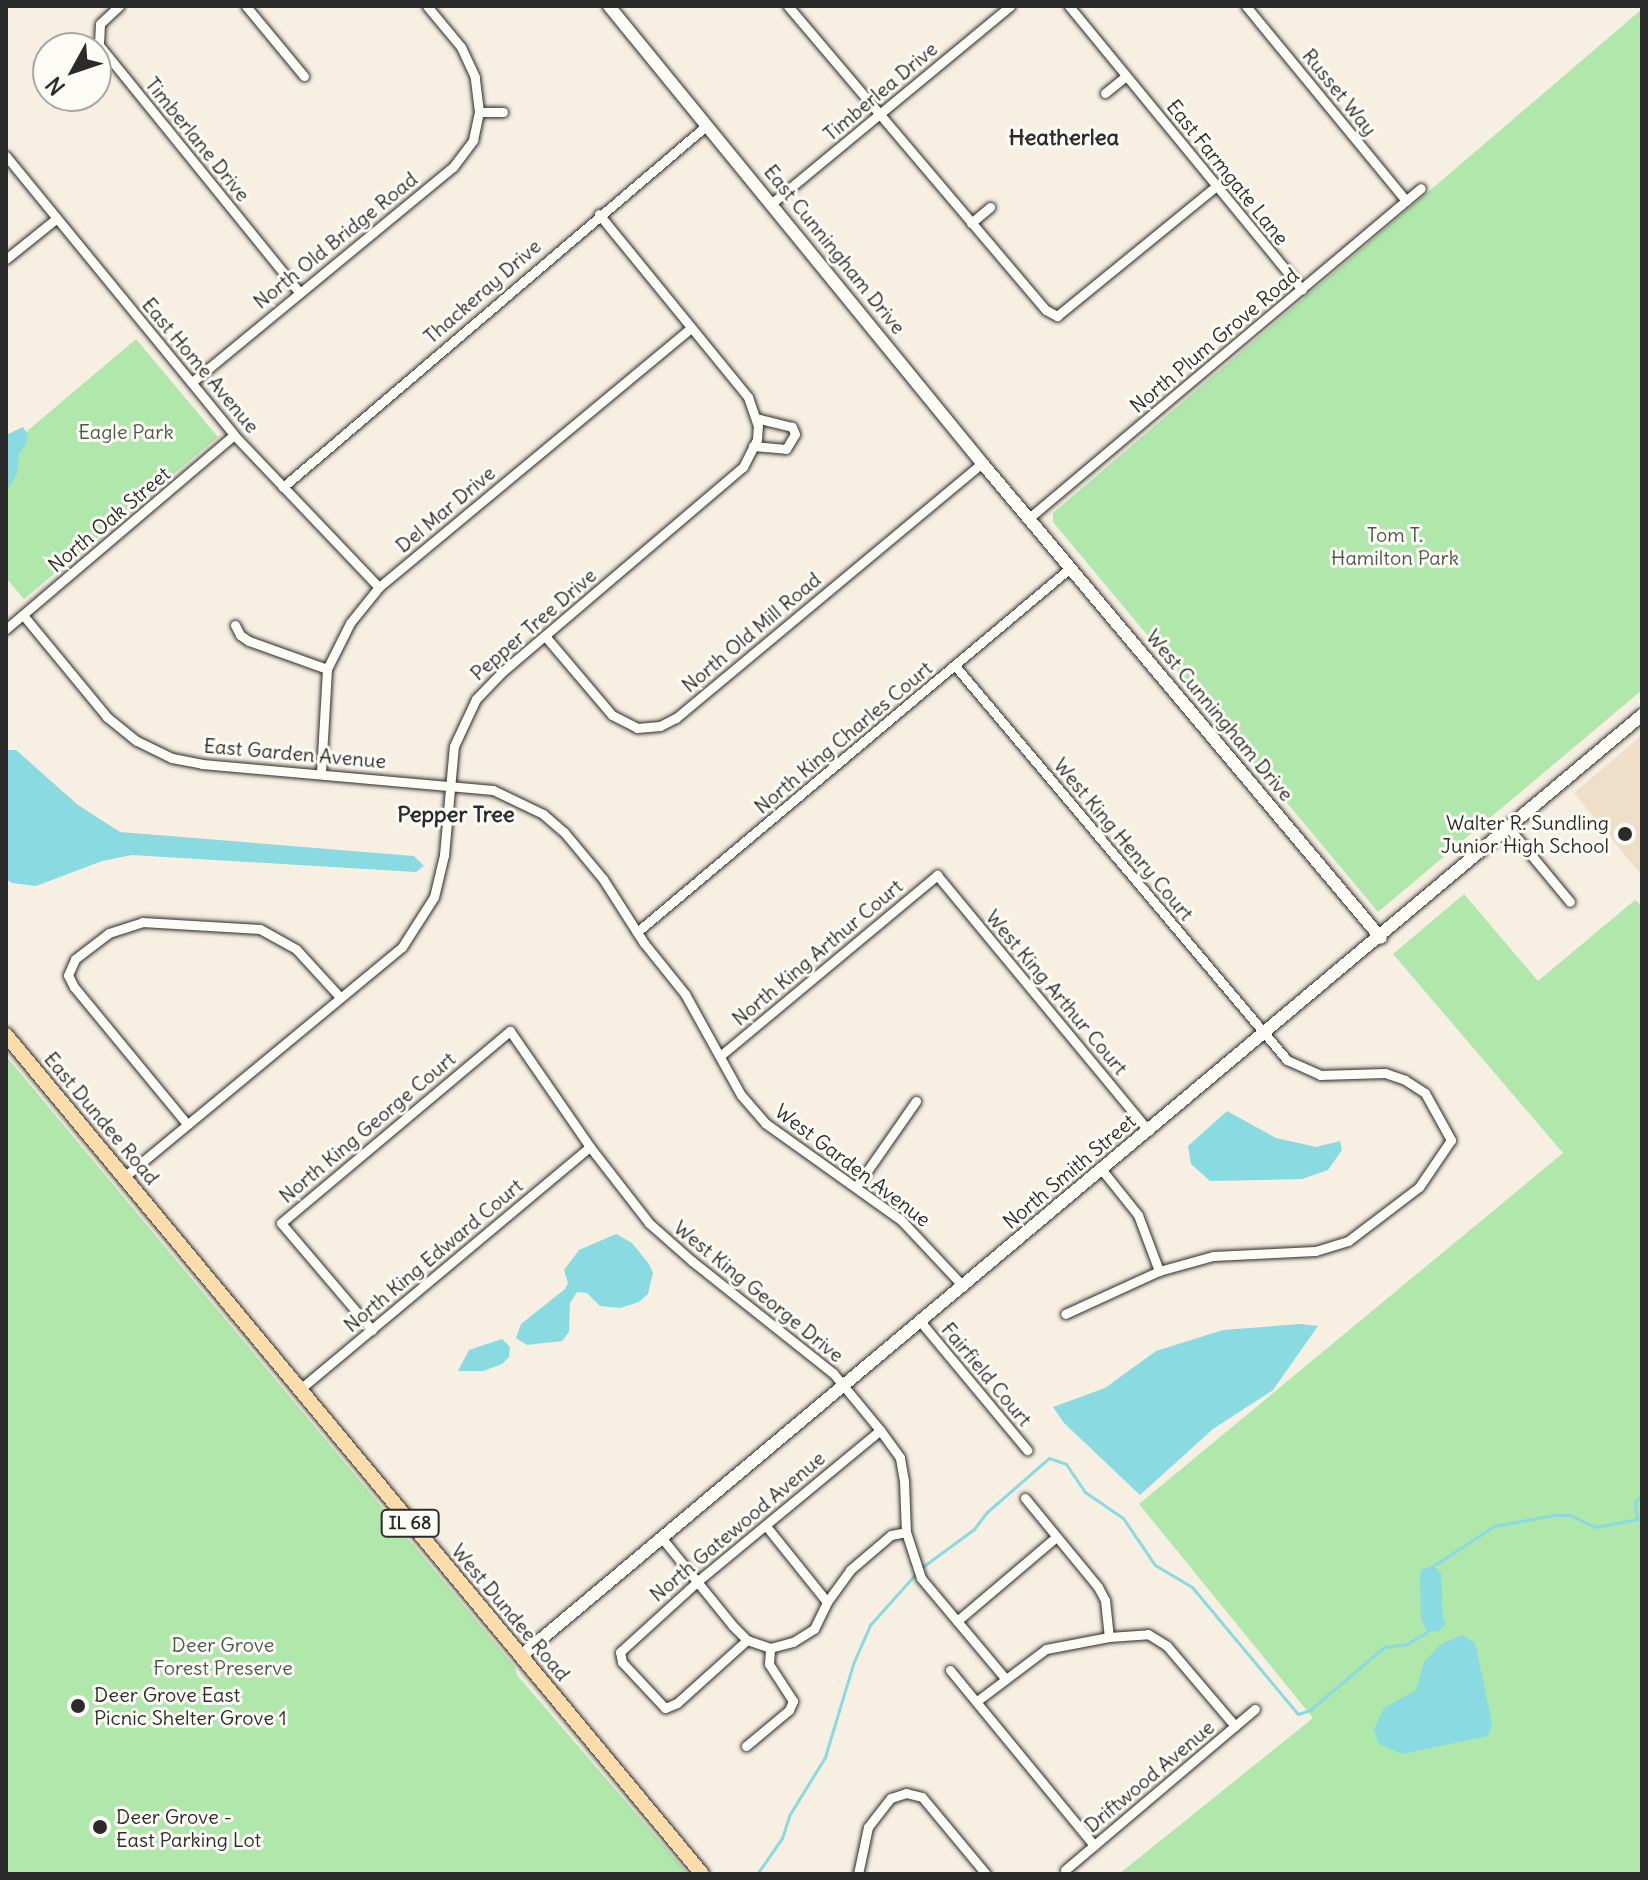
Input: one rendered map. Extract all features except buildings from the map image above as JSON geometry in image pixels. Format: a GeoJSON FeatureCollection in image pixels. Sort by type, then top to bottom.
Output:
{"type":"FeatureCollection","features":[{"type":"Feature","properties":{"kind":"main road","name":"East Dundee Road"},"geometry":{"type":"LineString","coordinates":[[6,1035],[166,1228]]}},
{"type":"Feature","properties":{"kind":"main road","name":"West Dundee Road"},"geometry":{"type":"LineString","coordinates":[[166,1228],[702,1874]]}},
{"type":"Feature","properties":{"kind":"street","name":"Timberlane Drive"},"geometry":{"type":"LineString","coordinates":[[119,6],[100,24],[99,45],[299,292]]}},
{"type":"Feature","properties":{"kind":"street"},"geometry":{"type":"LineString","coordinates":[[246,6],[304,76]]}},
{"type":"Feature","properties":{"kind":"street"},"geometry":{"type":"LineString","coordinates":[[427,6],[461,47],[475,77],[479,112],[503,112]]}},
{"type":"Feature","properties":{"kind":"street","name":"East Cunningham Drive"},"geometry":{"type":"LineString","coordinates":[[609,6],[1029,518]]}},
{"type":"Feature","properties":{"kind":"street","name":"Timberlea Drive"},"geometry":{"type":"LineString","coordinates":[[772,203],[1010,6]]}},
{"type":"Feature","properties":{"kind":"street","name":"East Farmgate Lane"},"geometry":{"type":"LineString","coordinates":[[1069,6],[1302,290]]}},
{"type":"Feature","properties":{"kind":"street","name":"Russet Way"},"geometry":{"type":"LineString","coordinates":[[1246,6],[1406,201]]}},
{"type":"Feature","properties":{"kind":"street"},"geometry":{"type":"LineString","coordinates":[[792,7],[971,223],[1046,310],[1057,316],[1215,187]]}},
{"type":"Feature","properties":{"kind":"street"},"geometry":{"type":"LineString","coordinates":[[1105,93],[1126,76]]}},
{"type":"Feature","properties":{"kind":"street","name":"North Old Bridge Road"},"geometry":{"type":"LineString","coordinates":[[192,382],[453,167],[473,140],[479,112]]}},
{"type":"Feature","properties":{"kind":"street","name":"Thackeray Drive"},"geometry":{"type":"LineString","coordinates":[[283,487],[599,214],[707,125]]}},
{"type":"Feature","properties":{"kind":"street","name":"East Home Avenue"},"geometry":{"type":"LineString","coordinates":[[6,156],[234,435],[379,587]]}},
{"type":"Feature","properties":{"kind":"street","name":"North Plum Grove Road"},"geometry":{"type":"LineString","coordinates":[[1029,518],[1421,188]]}},
{"type":"Feature","properties":{"kind":"street"},"geometry":{"type":"LineString","coordinates":[[971,223],[990,207]]}},
{"type":"Feature","properties":{"kind":"street"},"geometry":{"type":"LineString","coordinates":[[599,214],[748,397],[757,418],[792,427],[795,434],[786,449],[753,446]]}},
{"type":"Feature","properties":{"kind":"street"},"geometry":{"type":"LineString","coordinates":[[6,259],[57,218]]}},
{"type":"Feature","properties":{"kind":"street","name":"Del Mar Drive"},"geometry":{"type":"LineString","coordinates":[[321,773],[327,669],[350,623],[379,587],[690,329]]}},
{"type":"Feature","properties":{"kind":"street","name":"Pepper Tree Drive"},"geometry":{"type":"LineString","coordinates":[[124,1177],[339,996],[402,947],[434,897],[444,855],[454,746],[476,699],[492,681],[743,467],[753,446],[757,418]]}},
{"type":"Feature","properties":{"kind":"street","name":"North Oak Street"},"geometry":{"type":"LineString","coordinates":[[6,629],[234,435]]}},
{"type":"Feature","properties":{"kind":"street","name":"North Old Mill Road"},"geometry":{"type":"LineString","coordinates":[[545,636],[620,721],[637,728],[669,722],[982,463]]}},
{"type":"Feature","properties":{"kind":"street","name":"West Cunningham Drive"},"geometry":{"type":"LineString","coordinates":[[1029,518],[1381,938]]}},
{"type":"Feature","properties":{"kind":"street","name":"North King Charles Court"},"geometry":{"type":"LineString","coordinates":[[637,932],[956,667],[1070,568]]}},
{"type":"Feature","properties":{"kind":"street","name":"East Garden Avenue"},"geometry":{"type":"LineString","coordinates":[[23,615],[93,704],[137,741],[172,758],[202,764],[493,790],[533,807],[564,832],[595,868]]}},
{"type":"Feature","properties":{"kind":"street"},"geometry":{"type":"LineString","coordinates":[[235,625],[240,635],[249,641],[327,669]]}},
{"type":"Feature","properties":{"kind":"street","name":"West King Henry Court"},"geometry":{"type":"LineString","coordinates":[[956,667],[1287,1060],[1306,1072],[1320,1075],[1385,1073],[1405,1080],[1425,1093],[1451,1140],[1419,1187],[1348,1241],[1315,1251],[1213,1256],[1159,1271]]}},
{"type":"Feature","properties":{"kind":"street","name":"North Smith Street"},"geometry":{"type":"LineString","coordinates":[[521,1656],[1381,938],[1642,715]]}},
{"type":"Feature","properties":{"kind":"street"},"geometry":{"type":"LineString","coordinates":[[1508,827],[1570,902]]}},
{"type":"Feature","properties":{"kind":"street","name":"West Garden Avenue"},"geometry":{"type":"LineString","coordinates":[[595,868],[637,932],[685,994],[741,1095],[765,1123],[901,1220],[963,1286]]}},
{"type":"Feature","properties":{"kind":"street","name":"North King Arthur Court"},"geometry":{"type":"LineString","coordinates":[[720,1056],[937,875]]}},
{"type":"Feature","properties":{"kind":"street","name":"West King Arthur Court"},"geometry":{"type":"LineString","coordinates":[[937,875],[1149,1131]]}},
{"type":"Feature","properties":{"kind":"street"},"geometry":{"type":"LineString","coordinates":[[187,1124],[74,987],[68,975],[75,959],[109,933],[142,922],[260,929],[296,949],[339,996]]}},
{"type":"Feature","properties":{"kind":"street","name":"West King George Drive"},"geometry":{"type":"LineString","coordinates":[[510,1031],[637,1210],[665,1239],[833,1373],[880,1430],[900,1458],[906,1532],[921,1578],[1005,1678]]}},
{"type":"Feature","properties":{"kind":"street","name":"North King George Court"},"geometry":{"type":"LineString","coordinates":[[372,1330],[281,1223],[510,1031]]}},
{"type":"Feature","properties":{"kind":"street"},"geometry":{"type":"LineString","coordinates":[[856,1187],[916,1101]]}},
{"type":"Feature","properties":{"kind":"street","name":"North King Edward Court"},"geometry":{"type":"LineString","coordinates":[[299,1390],[590,1147]]}},
{"type":"Feature","properties":{"kind":"street"},"geometry":{"type":"LineString","coordinates":[[1065,1314],[1159,1271],[1138,1215],[1102,1170]]}},
{"type":"Feature","properties":{"kind":"street","name":"Fairfield Court"},"geometry":{"type":"LineString","coordinates":[[920,1321],[1027,1450]]}},
{"type":"Feature","properties":{"kind":"street","name":"North Gatewood Avenue"},"geometry":{"type":"LineString","coordinates":[[747,1640],[677,1703],[665,1708],[656,1702],[622,1662],[620,1652],[699,1580],[880,1430]]}},
{"type":"Feature","properties":{"kind":"street"},"geometry":{"type":"LineString","coordinates":[[1025,1498],[1098,1587],[1105,1600],[1109,1637]]}},
{"type":"Feature","properties":{"kind":"street"},"geometry":{"type":"LineString","coordinates":[[766,1526],[827,1602]]}},
{"type":"Feature","properties":{"kind":"street"},"geometry":{"type":"LineString","coordinates":[[661,1537],[747,1640],[770,1648],[793,1642],[814,1629],[827,1602],[872,1547],[891,1535],[906,1532]]}},
{"type":"Feature","properties":{"kind":"street"},"geometry":{"type":"LineString","coordinates":[[957,1621],[1055,1538]]}},
{"type":"Feature","properties":{"kind":"street"},"geometry":{"type":"LineString","coordinates":[[977,1701],[1046,1649],[1138,1633],[1158,1638],[1235,1726]]}},
{"type":"Feature","properties":{"kind":"street"},"geometry":{"type":"LineString","coordinates":[[746,1746],[789,1710],[793,1701],[769,1664],[770,1648]]}},
{"type":"Feature","properties":{"kind":"street"},"geometry":{"type":"LineString","coordinates":[[950,1670],[1094,1845]]}},
{"type":"Feature","properties":{"kind":"street","name":"Driftwood Avenue"},"geometry":{"type":"LineString","coordinates":[[1065,1870],[1255,1709]]}},
{"type":"Feature","properties":{"kind":"street"},"geometry":{"type":"LineString","coordinates":[[858,1874],[868,1827],[891,1798],[906,1793],[922,1797],[986,1874]]}},
{"type":"Feature","properties":{"kind":"shaded area","name":"Walter R. Sundling Junior High School"},"geometry":{"type":"Polygon","coordinates":[[[1642,735],[1642,876],[1574,793],[1642,735]]]}},
{"type":"Feature","properties":{"kind":"green space","name":"Tom T. Hamilton Park"},"geometry":{"type":"Polygon","coordinates":[[[1642,9],[1642,690],[1378,912],[1053,522],[1053,513],[1642,9]]]}},
{"type":"Feature","properties":{"kind":"green space","name":"Eagle Park"},"geometry":{"type":"Polygon","coordinates":[[[136,339],[218,437],[24,599],[6,578],[6,449],[136,339]]]}},
{"type":"Feature","properties":{"kind":"green space"},"geometry":{"type":"Polygon","coordinates":[[[1464,894],[1538,981],[1635,900],[1642,906],[1642,1874],[1119,1874],[1313,1718],[1139,1504],[1563,1153],[1393,954],[1464,894]]]}},
{"type":"Feature","properties":{"kind":"green space","name":"Deer Grove Forest Preserve"},"geometry":{"type":"Polygon","coordinates":[[[6,1056],[515,1667],[517,1675],[688,1874],[6,1874],[6,1056]]]}},
{"type":"Feature","properties":{"kind":"water"},"geometry":{"type":"Polygon","coordinates":[[[23,427],[28,435],[26,444],[19,454],[17,474],[6,492],[6,435],[23,427]]]}},
{"type":"Feature","properties":{"kind":"water"},"geometry":{"type":"Polygon","coordinates":[[[6,750],[16,750],[78,805],[120,832],[414,856],[424,866],[416,872],[132,855],[102,861],[36,886],[12,883],[6,879],[6,750]]]}},
{"type":"Feature","properties":{"kind":"water"},"geometry":{"type":"Polygon","coordinates":[[[1227,1111],[1276,1138],[1316,1147],[1340,1141],[1342,1150],[1328,1170],[1302,1179],[1210,1181],[1191,1164],[1188,1146],[1227,1111]]]}},
{"type":"Feature","properties":{"kind":"water"},"geometry":{"type":"Polygon","coordinates":[[[616,1234],[632,1243],[649,1264],[653,1273],[648,1294],[639,1302],[620,1308],[600,1306],[587,1293],[577,1292],[570,1303],[569,1332],[562,1341],[527,1345],[516,1338],[521,1324],[565,1289],[568,1283],[564,1270],[579,1250],[616,1234]]]}},
{"type":"Feature","properties":{"kind":"water"},"geometry":{"type":"Polygon","coordinates":[[[1300,1324],[1318,1326],[1273,1390],[1213,1429],[1140,1495],[1064,1423],[1053,1407],[1105,1388],[1156,1351],[1223,1330],[1300,1324]]]}},
{"type":"Feature","properties":{"kind":"water"},"geometry":{"type":"Polygon","coordinates":[[[502,1339],[510,1347],[509,1357],[502,1364],[483,1371],[458,1371],[469,1350],[502,1339]]]}},
{"type":"Feature","properties":{"kind":"water"},"geometry":{"type":"Polygon","coordinates":[[[1433,1566],[1441,1573],[1443,1618],[1446,1624],[1439,1631],[1427,1632],[1421,1619],[1420,1574],[1422,1569],[1433,1566]]]}},
{"type":"Feature","properties":{"kind":"water"},"geometry":{"type":"Polygon","coordinates":[[[1462,1635],[1475,1643],[1492,1723],[1488,1736],[1402,1754],[1379,1744],[1374,1729],[1384,1708],[1416,1690],[1424,1662],[1441,1644],[1462,1635]]]}},
{"type":"Feature","properties":{"kind":"waterway"},"geometry":{"type":"LineString","coordinates":[[757,1874],[782,1838],[790,1814],[825,1757],[853,1664],[870,1625],[921,1568],[974,1529],[987,1512],[1049,1458],[1066,1464],[1085,1492],[1123,1518],[1155,1565],[1192,1587],[1298,1714],[1310,1710],[1384,1647],[1407,1644],[1427,1632]]}},
{"type":"Feature","properties":{"kind":"waterway"},"geometry":{"type":"LineString","coordinates":[[1433,1566],[1494,1526],[1554,1515],[1570,1515],[1596,1527],[1637,1519],[1635,1502],[1642,1495]]}},
{"type":"Feature","properties":{"kind":"place","name":"Walter R. Sundling Junior High School"},"geometry":{"type":"Point","coordinates":[1625,834]}},
{"type":"Feature","properties":{"kind":"place","name":"Deer Grove East Picnic Shelter Grove 1"},"geometry":{"type":"Point","coordinates":[78,1706]}},
{"type":"Feature","properties":{"kind":"place","name":"Deer Grove - East Parking Lot"},"geometry":{"type":"Point","coordinates":[100,1827]}},
{"type":"Feature","properties":{"kind":"district","name":"Heatherlea"},"geometry":{"type":"Point","coordinates":[1064,138]}},
{"type":"Feature","properties":{"kind":"district","name":"Pepper Tree"},"geometry":{"type":"Point","coordinates":[456,815]}}]}
